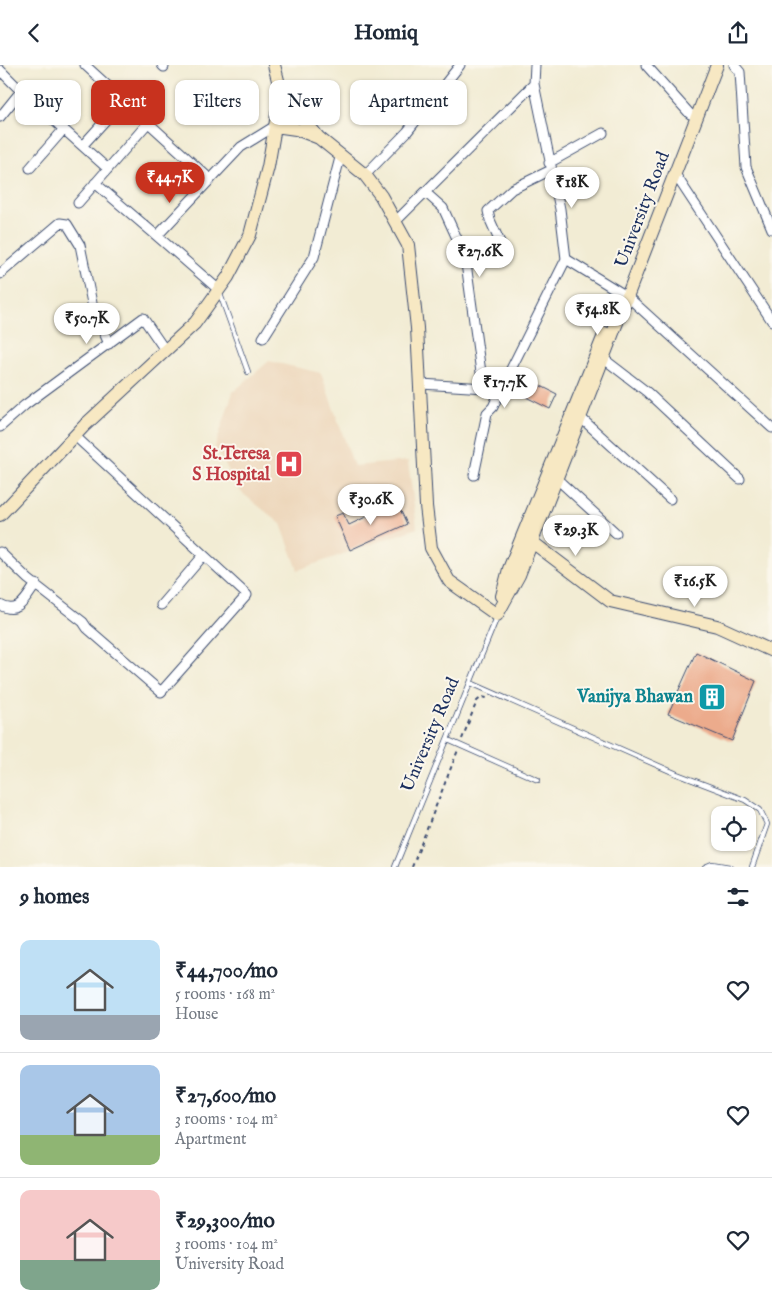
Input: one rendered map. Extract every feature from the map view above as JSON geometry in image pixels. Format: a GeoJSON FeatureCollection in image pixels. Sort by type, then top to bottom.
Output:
{"type":"FeatureCollection","features":[{"type":"Feature","properties":{"kind":"street"},"geometry":{"type":"LineString","coordinates":[[85,65],[101,80]]}},
{"type":"Feature","properties":{"kind":"street"},"geometry":{"type":"LineString","coordinates":[[274,65],[278,80]]}},
{"type":"Feature","properties":{"kind":"street"},"geometry":{"type":"LineString","coordinates":[[365,175],[407,132],[460,65]]}},
{"type":"Feature","properties":{"kind":"street"},"geometry":{"type":"LineString","coordinates":[[474,475],[487,413],[493,407],[566,259],[560,209],[534,84],[535,65]]}},
{"type":"Feature","properties":{"kind":"street"},"geometry":{"type":"LineString","coordinates":[[646,65],[690,114]]}},
{"type":"Feature","properties":{"kind":"street","name":"University Road"},"geometry":{"type":"LineString","coordinates":[[497,615],[509,569],[528,538],[557,479],[604,359],[625,295],[708,65]]}},
{"type":"Feature","properties":{"kind":"street","name":"University Road"},"geometry":{"type":"LineString","coordinates":[[528,538],[717,65]]}},
{"type":"Feature","properties":{"kind":"street"},"geometry":{"type":"LineString","coordinates":[[734,65],[740,72],[746,167],[772,229]]}},
{"type":"Feature","properties":{"kind":"street"},"geometry":{"type":"LineString","coordinates":[[0,70],[15,85]]}},
{"type":"Feature","properties":{"kind":"street"},"geometry":{"type":"LineString","coordinates":[[395,222],[534,84]]}},
{"type":"Feature","properties":{"kind":"street"},"geometry":{"type":"LineString","coordinates":[[0,117],[15,98]]}},
{"type":"Feature","properties":{"kind":"street"},"geometry":{"type":"LineString","coordinates":[[59,125],[108,169]]}},
{"type":"Feature","properties":{"kind":"street"},"geometry":{"type":"LineString","coordinates":[[83,145],[101,125]]}},
{"type":"Feature","properties":{"kind":"street"},"geometry":{"type":"LineString","coordinates":[[78,203],[146,125]]}},
{"type":"Feature","properties":{"kind":"street"},"geometry":{"type":"LineString","coordinates":[[148,125],[210,179]]}},
{"type":"Feature","properties":{"kind":"street"},"geometry":{"type":"LineString","coordinates":[[308,125],[319,138],[365,175],[381,196],[408,245],[421,384],[426,506],[431,548],[450,581],[497,615]]}},
{"type":"Feature","properties":{"kind":"street"},"geometry":{"type":"LineString","coordinates":[[157,236],[241,147],[275,126],[296,129],[319,138]]}},
{"type":"Feature","properties":{"kind":"street"},"geometry":{"type":"LineString","coordinates":[[0,515],[75,436],[195,323],[218,290],[250,235],[268,167],[275,126]]}},
{"type":"Feature","properties":{"kind":"street"},"geometry":{"type":"LineString","coordinates":[[30,168],[64,129]]}},
{"type":"Feature","properties":{"kind":"street"},"geometry":{"type":"LineString","coordinates":[[503,249],[488,211],[512,189],[603,133]]}},
{"type":"Feature","properties":{"kind":"street"},"geometry":{"type":"LineString","coordinates":[[263,338],[314,257],[341,154]]}},
{"type":"Feature","properties":{"kind":"street"},"geometry":{"type":"LineString","coordinates":[[675,174],[772,321]]}},
{"type":"Feature","properties":{"kind":"street"},"geometry":{"type":"LineString","coordinates":[[95,183],[218,290]]}},
{"type":"Feature","properties":{"kind":"street"},"geometry":{"type":"LineString","coordinates":[[426,192],[443,208],[465,256],[483,387]]}},
{"type":"Feature","properties":{"kind":"street"},"geometry":{"type":"LineString","coordinates":[[0,274],[60,223],[67,224],[80,245],[93,308],[109,344]]}},
{"type":"Feature","properties":{"kind":"street"},"geometry":{"type":"LineString","coordinates":[[566,259],[625,295],[772,428]]}},
{"type":"Feature","properties":{"kind":"street"},"geometry":{"type":"LineString","coordinates":[[0,427],[25,405],[143,318],[165,350]]}},
{"type":"Feature","properties":{"kind":"street"},"geometry":{"type":"LineString","coordinates":[[604,359],[647,393],[740,479]]}},
{"type":"Feature","properties":{"kind":"street"},"geometry":{"type":"LineString","coordinates":[[421,384],[502,389]]}},
{"type":"Feature","properties":{"kind":"street"},"geometry":{"type":"LineString","coordinates":[[581,418],[670,499]]}},
{"type":"Feature","properties":{"kind":"street"},"geometry":{"type":"LineString","coordinates":[[0,552],[161,692],[247,595],[75,436]]}},
{"type":"Feature","properties":{"kind":"street"},"geometry":{"type":"LineString","coordinates":[[557,479],[616,533]]}},
{"type":"Feature","properties":{"kind":"street"},"geometry":{"type":"LineString","coordinates":[[528,538],[610,601],[717,626],[772,651]]}},
{"type":"Feature","properties":{"kind":"street"},"geometry":{"type":"LineString","coordinates":[[161,605],[203,556]]}},
{"type":"Feature","properties":{"kind":"street"},"geometry":{"type":"LineString","coordinates":[[0,605],[9,610],[14,610],[36,584]]}},
{"type":"Feature","properties":{"kind":"street"},"geometry":{"type":"LineString","coordinates":[[601,595],[716,620],[772,644]]}},
{"type":"Feature","properties":{"kind":"lane"},"geometry":{"type":"LineString","coordinates":[[218,290],[248,371]]}},
{"type":"Feature","properties":{"kind":"lane","name":"University Road"},"geometry":{"type":"LineString","coordinates":[[395,867],[497,615]]}},
{"type":"Feature","properties":{"kind":"lane"},"geometry":{"type":"LineString","coordinates":[[471,683],[677,774],[745,800],[760,810],[770,825],[752,867]]}},
{"type":"Feature","properties":{"kind":"lane"},"geometry":{"type":"LineString","coordinates":[[448,740],[538,780]]}},
{"type":"Feature","properties":{"kind":"lane"},"geometry":{"type":"LineString","coordinates":[[705,867],[712,864],[730,867]]}},
{"type":"Feature","properties":{"kind":"path"},"geometry":{"type":"LineString","coordinates":[[412,867],[476,701],[482,697],[490,699]]}},
{"type":"Feature","properties":{"kind":"shaded area","name":"St.Teresa S Hospital"},"geometry":{"type":"Polygon","coordinates":[[[269,361],[321,373],[354,466],[408,461],[417,528],[298,570],[281,524],[241,492],[215,447],[233,392],[269,361]]]}},
{"type":"Feature","properties":{"kind":"building"},"geometry":{"type":"Polygon","coordinates":[[[515,373],[557,394],[550,409],[508,388],[515,373]]]}},
{"type":"Feature","properties":{"kind":"building"},"geometry":{"type":"Polygon","coordinates":[[[397,503],[407,524],[350,550],[335,516],[343,513],[349,525],[372,514],[370,508],[375,505],[378,512],[397,503]]]}},
{"type":"Feature","properties":{"kind":"building","name":"Vanijya Bhawan"},"geometry":{"type":"Polygon","coordinates":[[[696,652],[756,681],[732,741],[668,714],[696,652]]]}},
{"type":"Feature","properties":{"kind":"place","name":"St.Teresa S Hospital"},"geometry":{"type":"Point","coordinates":[289,464]}},
{"type":"Feature","properties":{"kind":"place","name":"Vanijya Bhawan"},"geometry":{"type":"Point","coordinates":[712,697]}}]}
